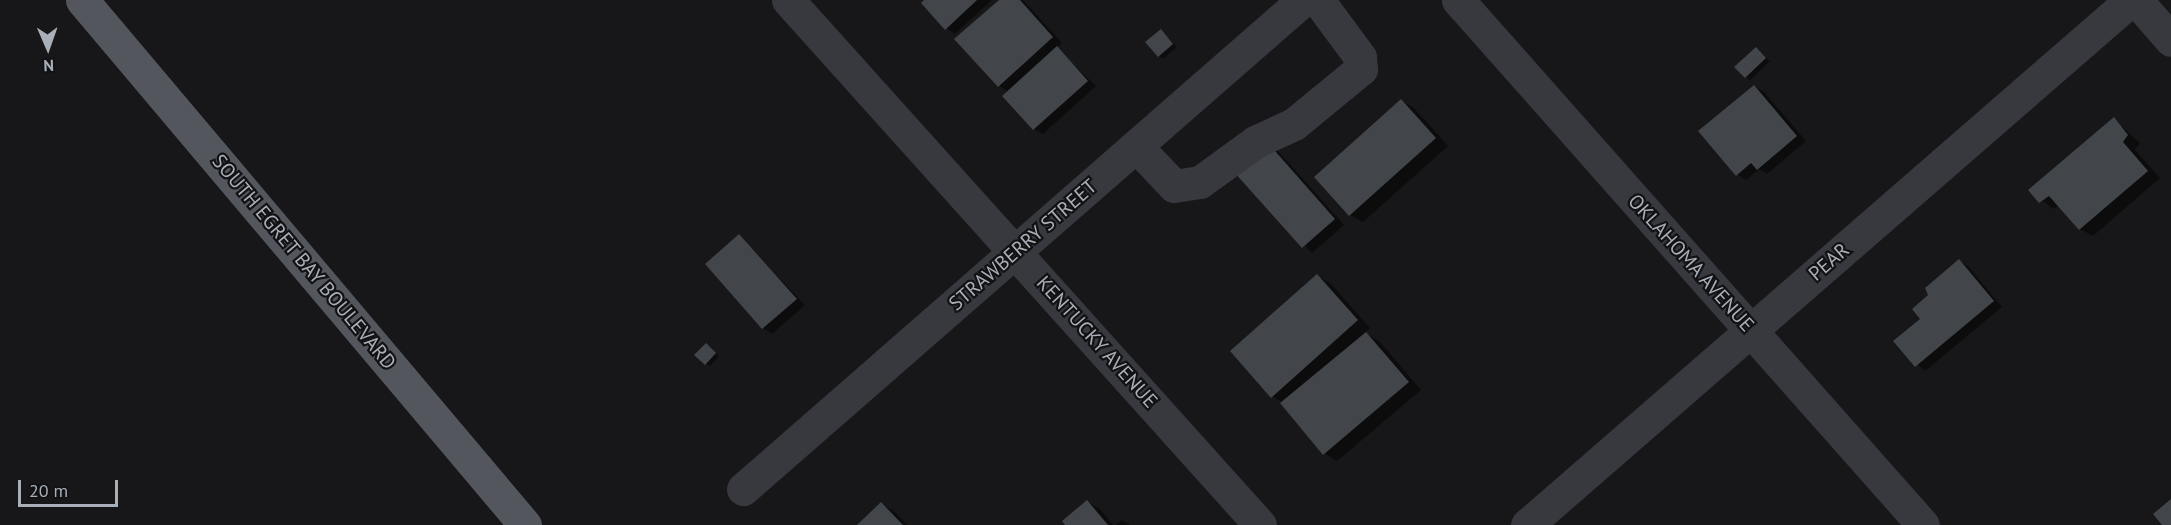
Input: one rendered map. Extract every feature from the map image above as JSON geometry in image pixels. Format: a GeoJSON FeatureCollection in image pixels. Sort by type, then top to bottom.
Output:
{"type":"FeatureCollection","features":[{"type":"Feature","properties":{"kind":"main road","name":"SOUTH EGRET BAY BOULEVARD"},"geometry":{"type":"LineString","coordinates":[[82,0],[525,525]]}},
{"type":"Feature","properties":{"kind":"street","name":"KENTUCKY AVENUE"},"geometry":{"type":"LineString","coordinates":[[788,0],[1260,525]]}},
{"type":"Feature","properties":{"kind":"street","name":"STRAWBERRY STREET"},"geometry":{"type":"LineString","coordinates":[[742,489],[1302,0]]}},
{"type":"Feature","properties":{"kind":"street"},"geometry":{"type":"LineString","coordinates":[[1136,146],[1174,186],[1200,182],[1256,142],[1294,124],[1361,69],[1360,57],[1318,0]]}},
{"type":"Feature","properties":{"kind":"street","name":"OKLAHOMA AVENUE"},"geometry":{"type":"LineString","coordinates":[[1458,0],[1923,525]]}},
{"type":"Feature","properties":{"kind":"street","name":"PEAR"},"geometry":{"type":"LineString","coordinates":[[1527,525],[2131,0]]}},
{"type":"Feature","properties":{"kind":"street"},"geometry":{"type":"LineString","coordinates":[[2136,0],[2171,40]]}},
{"type":"Feature","properties":{"kind":"building"},"geometry":{"type":"Polygon","coordinates":[[[924,0],[977,0],[945,30],[921,3],[924,0]]]}},
{"type":"Feature","properties":{"kind":"building"},"geometry":{"type":"Polygon","coordinates":[[[999,0],[1020,0],[1053,37],[998,87],[954,39],[999,0]]]}},
{"type":"Feature","properties":{"kind":"building"},"geometry":{"type":"Polygon","coordinates":[[[1161,29],[1173,44],[1158,57],[1145,42],[1161,29]]]}},
{"type":"Feature","properties":{"kind":"building"},"geometry":{"type":"Polygon","coordinates":[[[1057,46],[1088,81],[1033,130],[1002,96],[1057,46]]]}},
{"type":"Feature","properties":{"kind":"building"},"geometry":{"type":"Polygon","coordinates":[[[1756,47],[1766,58],[1745,78],[1734,67],[1756,47]]]}},
{"type":"Feature","properties":{"kind":"building"},"geometry":{"type":"Polygon","coordinates":[[[1754,85],[1797,136],[1757,170],[1751,163],[1736,176],[1698,131],[1754,85]]]}},
{"type":"Feature","properties":{"kind":"building"},"geometry":{"type":"Polygon","coordinates":[[[1401,99],[1436,138],[1349,216],[1314,177],[1401,99]]]}},
{"type":"Feature","properties":{"kind":"building"},"geometry":{"type":"Polygon","coordinates":[[[2114,117],[2128,135],[2123,142],[2148,171],[2079,230],[2049,196],[2039,203],[2028,190],[2114,117]]]}},
{"type":"Feature","properties":{"kind":"building"},"geometry":{"type":"Polygon","coordinates":[[[1268,143],[1335,219],[1302,248],[1234,172],[1268,143]]]}},
{"type":"Feature","properties":{"kind":"building"},"geometry":{"type":"Polygon","coordinates":[[[739,234],[797,299],[762,329],[705,264],[739,234]]]}},
{"type":"Feature","properties":{"kind":"building"},"geometry":{"type":"Polygon","coordinates":[[[1959,259],[1994,301],[1915,367],[1893,341],[1920,319],[1912,309],[1928,295],[1925,288],[1959,259]]]}},
{"type":"Feature","properties":{"kind":"building"},"geometry":{"type":"Polygon","coordinates":[[[1317,274],[1358,320],[1271,398],[1230,351],[1317,274]]]}},
{"type":"Feature","properties":{"kind":"building"},"geometry":{"type":"Polygon","coordinates":[[[1366,332],[1409,382],[1323,455],[1280,403],[1366,332]]]}},
{"type":"Feature","properties":{"kind":"building"},"geometry":{"type":"Polygon","coordinates":[[[706,343],[716,353],[705,365],[694,355],[706,343]]]}},
{"type":"Feature","properties":{"kind":"building"},"geometry":{"type":"Polygon","coordinates":[[[2171,499],[2171,525],[2162,525],[2153,514],[2171,499]]]}},
{"type":"Feature","properties":{"kind":"building"},"geometry":{"type":"Polygon","coordinates":[[[1087,500],[1108,525],[1065,525],[1062,521],[1087,500]]]}},
{"type":"Feature","properties":{"kind":"building"},"geometry":{"type":"Polygon","coordinates":[[[881,502],[903,525],[857,525],[881,502]]]}}]}
